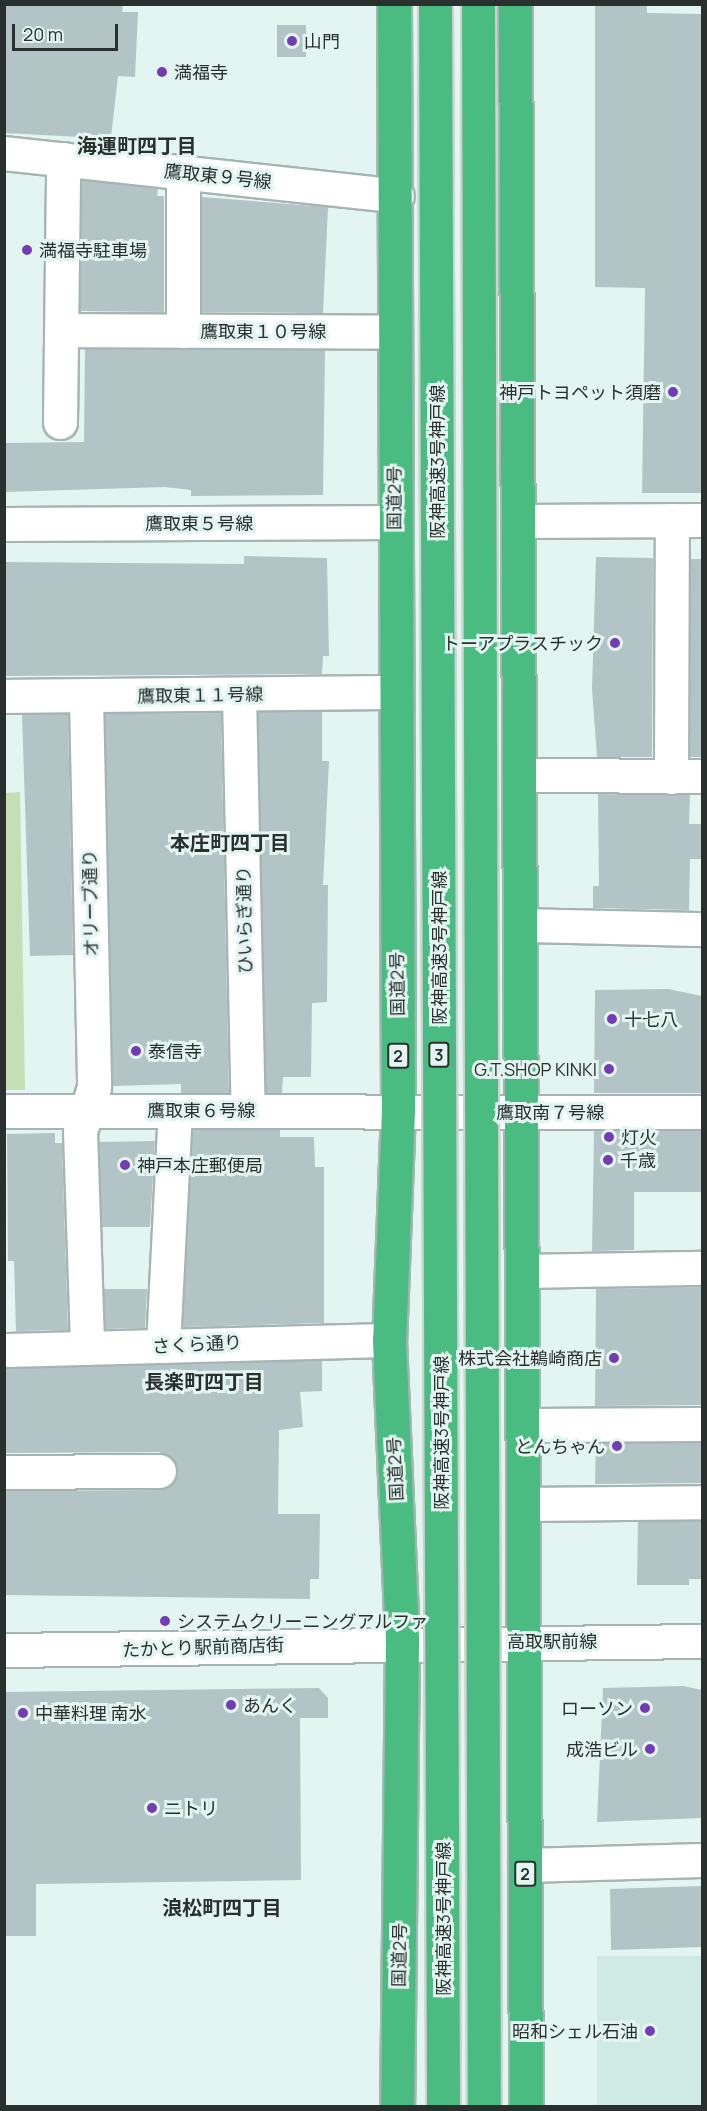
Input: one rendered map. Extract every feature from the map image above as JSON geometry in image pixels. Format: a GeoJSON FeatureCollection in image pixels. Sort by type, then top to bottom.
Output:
{"type":"FeatureCollection","features":[{"type":"Feature","properties":{"kind":"highway","name":"国道2号"},"geometry":{"type":"LineString","coordinates":[[394,4],[397,196],[394,522],[398,1110],[389,1340],[402,1641],[397,2106]]}},
{"type":"Feature","properties":{"kind":"highway","name":"阪神高速3号神戸線"},"geometry":{"type":"LineString","coordinates":[[435,4],[443,2106]]}},
{"type":"Feature","properties":{"kind":"highway"},"geometry":{"type":"LineString","coordinates":[[478,4],[484,2106]]}},
{"type":"Feature","properties":{"kind":"highway","name":"2"},"geometry":{"type":"LineString","coordinates":[[515,4],[524,1112],[526,2106]]}},
{"type":"Feature","properties":{"kind":"street","name":"鷹取東９号線"},"geometry":{"type":"LineString","coordinates":[[4,153],[397,196]]}},
{"type":"Feature","properties":{"kind":"street"},"geometry":{"type":"LineString","coordinates":[[60,422],[63,159]]}},
{"type":"Feature","properties":{"kind":"street","name":"鷹取東１０号線"},"geometry":{"type":"LineString","coordinates":[[183,172],[183,331],[394,332]]}},
{"type":"Feature","properties":{"kind":"street"},"geometry":{"type":"LineString","coordinates":[[62,330],[183,331]]}},
{"type":"Feature","properties":{"kind":"street"},"geometry":{"type":"LineString","coordinates":[[520,521],[687,520],[687,776],[522,775]]}},
{"type":"Feature","properties":{"kind":"street","name":"鷹取東５号線"},"geometry":{"type":"LineString","coordinates":[[4,524],[394,522]]}},
{"type":"Feature","properties":{"kind":"street","name":"鷹取東１１号線"},"geometry":{"type":"LineString","coordinates":[[4,696],[86,697],[395,692]]}},
{"type":"Feature","properties":{"kind":"street","name":"ひいらぎ通り"},"geometry":{"type":"LineString","coordinates":[[239,694],[248,1110]]}},
{"type":"Feature","properties":{"kind":"street","name":"オリーブ通り"},"geometry":{"type":"LineString","coordinates":[[86,697],[94,1087],[80,1132],[87,1348]]}},
{"type":"Feature","properties":{"kind":"street"},"geometry":{"type":"LineString","coordinates":[[522,925],[702,929]]}},
{"type":"Feature","properties":{"kind":"street","name":"鷹取東６号線"},"geometry":{"type":"LineString","coordinates":[[4,1111],[87,1108],[175,1113],[248,1110],[398,1110]]}},
{"type":"Feature","properties":{"kind":"street","name":"鷹取南７号線"},"geometry":{"type":"LineString","coordinates":[[398,1110],[702,1112]]}},
{"type":"Feature","properties":{"kind":"street"},"geometry":{"type":"LineString","coordinates":[[163,1346],[175,1113]]}},
{"type":"Feature","properties":{"kind":"street"},"geometry":{"type":"LineString","coordinates":[[524,1271],[702,1268]]}},
{"type":"Feature","properties":{"kind":"street","name":"さくら通り"},"geometry":{"type":"LineString","coordinates":[[4,1350],[389,1340]]}},
{"type":"Feature","properties":{"kind":"street"},"geometry":{"type":"LineString","coordinates":[[525,1425],[702,1424]]}},
{"type":"Feature","properties":{"kind":"street"},"geometry":{"type":"LineString","coordinates":[[4,1472],[159,1471]]}},
{"type":"Feature","properties":{"kind":"street"},"geometry":{"type":"LineString","coordinates":[[525,1504],[702,1502]]}},
{"type":"Feature","properties":{"kind":"street","name":"高取駅前線"},"geometry":{"type":"LineString","coordinates":[[402,1641],[702,1641]]}},
{"type":"Feature","properties":{"kind":"street","name":"たかとり駅前商店街"},"geometry":{"type":"LineString","coordinates":[[4,1650],[402,1641]]}},
{"type":"Feature","properties":{"kind":"street"},"geometry":{"type":"LineString","coordinates":[[525,1865],[702,1860]]}},
{"type":"Feature","properties":{"kind":"shaded area","name":"昭和シェル石油"},"geometry":{"type":"Polygon","coordinates":[[[597,1956],[702,1956],[702,2106],[597,2106],[597,1956]]]}},
{"type":"Feature","properties":{"kind":"green space"},"geometry":{"type":"Polygon","coordinates":[[[20,792],[25,1090],[5,1090],[5,793],[20,792]]]}},
{"type":"Feature","properties":{"kind":"building"},"geometry":{"type":"Polygon","coordinates":[[[4,4],[123,4],[122,12],[138,12],[135,77],[118,76],[110,146],[80,142],[80,137],[4,133],[4,4]]]}},
{"type":"Feature","properties":{"kind":"building"},"geometry":{"type":"Polygon","coordinates":[[[595,4],[647,4],[647,13],[702,14],[702,493],[642,493],[645,288],[595,287],[595,4]]]}},
{"type":"Feature","properties":{"kind":"building","name":"山門"},"geometry":{"type":"Polygon","coordinates":[[[277,25],[306,25],[306,57],[277,57],[277,25]]]}},
{"type":"Feature","properties":{"kind":"building"},"geometry":{"type":"Polygon","coordinates":[[[82,180],[158,189],[157,196],[164,196],[164,312],[80,311],[82,180]]]}},
{"type":"Feature","properties":{"kind":"building"},"geometry":{"type":"Polygon","coordinates":[[[202,197],[328,207],[323,313],[202,312],[202,197]]]}},
{"type":"Feature","properties":{"kind":"building"},"geometry":{"type":"Polygon","coordinates":[[[85,349],[325,350],[323,495],[191,496],[191,490],[165,487],[4,492],[4,443],[84,442],[85,349]]]}},
{"type":"Feature","properties":{"kind":"building"},"geometry":{"type":"Polygon","coordinates":[[[244,556],[327,558],[329,656],[323,656],[322,674],[4,676],[4,562],[244,564],[244,556]]]}},
{"type":"Feature","properties":{"kind":"building"},"geometry":{"type":"Polygon","coordinates":[[[596,557],[653,558],[652,757],[597,757],[592,689],[596,557]]]}},
{"type":"Feature","properties":{"kind":"building"},"geometry":{"type":"Polygon","coordinates":[[[691,559],[702,559],[702,757],[690,757],[691,559]]]}},
{"type":"Feature","properties":{"kind":"building"},"geometry":{"type":"Polygon","coordinates":[[[322,711],[322,761],[329,761],[323,885],[328,885],[327,1002],[312,1003],[311,1077],[283,1077],[282,1093],[266,1093],[258,712],[322,711]]]}},
{"type":"Feature","properties":{"kind":"building"},"geometry":{"type":"Polygon","coordinates":[[[221,713],[229,1093],[181,1093],[181,1084],[113,1086],[105,714],[221,713]]]}},
{"type":"Feature","properties":{"kind":"building"},"geometry":{"type":"Polygon","coordinates":[[[68,714],[73,955],[30,956],[22,715],[68,714]]]}},
{"type":"Feature","properties":{"kind":"building"},"geometry":{"type":"Polygon","coordinates":[[[598,794],[690,795],[689,824],[702,824],[702,859],[690,859],[689,910],[593,908],[593,886],[599,886],[598,794]]]}},
{"type":"Feature","properties":{"kind":"building"},"geometry":{"type":"Polygon","coordinates":[[[668,989],[702,996],[702,1093],[594,1093],[595,990],[668,989]]]}},
{"type":"Feature","properties":{"kind":"building"},"geometry":{"type":"Polygon","coordinates":[[[193,1130],[280,1130],[280,1137],[314,1137],[315,1167],[324,1167],[324,1323],[183,1327],[193,1130]]]}},
{"type":"Feature","properties":{"kind":"building"},"geometry":{"type":"Polygon","coordinates":[[[594,1131],[702,1131],[702,1192],[634,1192],[634,1250],[592,1251],[594,1131]]]}},
{"type":"Feature","properties":{"kind":"building"},"geometry":{"type":"Polygon","coordinates":[[[55,1133],[55,1143],[62,1143],[68,1330],[16,1331],[14,1261],[8,1261],[7,1134],[55,1133]]]}},
{"type":"Feature","properties":{"kind":"building"},"geometry":{"type":"Polygon","coordinates":[[[155,1141],[150,1227],[102,1227],[99,1142],[155,1141]]]}},
{"type":"Feature","properties":{"kind":"building"},"geometry":{"type":"Polygon","coordinates":[[[702,1287],[702,1405],[595,1406],[596,1289],[702,1287]]]}},
{"type":"Feature","properties":{"kind":"building"},"geometry":{"type":"Polygon","coordinates":[[[104,1289],[147,1289],[145,1328],[105,1329],[104,1289]]]}},
{"type":"Feature","properties":{"kind":"building"},"geometry":{"type":"Polygon","coordinates":[[[322,1360],[322,1391],[300,1392],[303,1427],[279,1430],[278,1514],[320,1514],[319,1579],[310,1579],[310,1599],[4,1595],[4,1491],[159,1490],[169,1487],[178,1471],[175,1461],[159,1452],[4,1453],[4,1369],[322,1360]]]}},
{"type":"Feature","properties":{"kind":"building"},"geometry":{"type":"Polygon","coordinates":[[[596,1443],[701,1443],[702,1483],[595,1484],[596,1443]]]}},
{"type":"Feature","properties":{"kind":"building"},"geometry":{"type":"Polygon","coordinates":[[[638,1521],[702,1521],[702,1579],[689,1579],[689,1585],[637,1585],[638,1521]]]}},
{"type":"Feature","properties":{"kind":"building"},"geometry":{"type":"Polygon","coordinates":[[[683,1686],[702,1690],[702,1818],[597,1822],[603,1688],[683,1686]]]}},
{"type":"Feature","properties":{"kind":"building","name":"ニトリ"},"geometry":{"type":"Polygon","coordinates":[[[319,1688],[328,1698],[328,1718],[300,1718],[301,1880],[36,1884],[36,1936],[4,1936],[4,1692],[319,1688]]]}},
{"type":"Feature","properties":{"kind":"building"},"geometry":{"type":"Polygon","coordinates":[[[702,1886],[702,1947],[611,1950],[610,1889],[702,1886]]]}},
{"type":"Feature","properties":{"kind":"place","name":"山門"},"geometry":{"type":"Point","coordinates":[292,41]}},
{"type":"Feature","properties":{"kind":"place","name":"満福寺"},"geometry":{"type":"Point","coordinates":[162,72]}},
{"type":"Feature","properties":{"kind":"place","name":"満福寺駐車場"},"geometry":{"type":"Point","coordinates":[27,250]}},
{"type":"Feature","properties":{"kind":"place","name":"神戸トヨペット須磨"},"geometry":{"type":"Point","coordinates":[673,392]}},
{"type":"Feature","properties":{"kind":"place","name":"トーアプラスチック"},"geometry":{"type":"Point","coordinates":[615,643]}},
{"type":"Feature","properties":{"kind":"place","name":"十七八"},"geometry":{"type":"Point","coordinates":[612,1019]}},
{"type":"Feature","properties":{"kind":"place","name":"泰信寺"},"geometry":{"type":"Point","coordinates":[136,1051]}},
{"type":"Feature","properties":{"kind":"place","name":"G.T.SHOP KINKI"},"geometry":{"type":"Point","coordinates":[609,1069]}},
{"type":"Feature","properties":{"kind":"place","name":"灯火"},"geometry":{"type":"Point","coordinates":[609,1137]}},
{"type":"Feature","properties":{"kind":"place","name":"千歳"},"geometry":{"type":"Point","coordinates":[608,1160]}},
{"type":"Feature","properties":{"kind":"place","name":"神戸本庄郵便局"},"geometry":{"type":"Point","coordinates":[125,1165]}},
{"type":"Feature","properties":{"kind":"place","name":"株式会社鵜崎商店"},"geometry":{"type":"Point","coordinates":[614,1358]}},
{"type":"Feature","properties":{"kind":"place","name":"とんちゃん"},"geometry":{"type":"Point","coordinates":[617,1446]}},
{"type":"Feature","properties":{"kind":"place","name":"システムクリーニングアルファ"},"geometry":{"type":"Point","coordinates":[165,1621]}},
{"type":"Feature","properties":{"kind":"place","name":"あんく"},"geometry":{"type":"Point","coordinates":[231,1705]}},
{"type":"Feature","properties":{"kind":"place","name":"ローソン"},"geometry":{"type":"Point","coordinates":[645,1708]}},
{"type":"Feature","properties":{"kind":"place","name":"中華料理 南水"},"geometry":{"type":"Point","coordinates":[23,1713]}},
{"type":"Feature","properties":{"kind":"place","name":"成浩ビル"},"geometry":{"type":"Point","coordinates":[650,1749]}},
{"type":"Feature","properties":{"kind":"place","name":"ニトリ"},"geometry":{"type":"Point","coordinates":[152,1808]}},
{"type":"Feature","properties":{"kind":"place","name":"昭和シェル石油"},"geometry":{"type":"Point","coordinates":[650,2031]}},
{"type":"Feature","properties":{"kind":"district","name":"海運町四丁目"},"geometry":{"type":"Point","coordinates":[137,145]}},
{"type":"Feature","properties":{"kind":"district","name":"本庄町四丁目"},"geometry":{"type":"Point","coordinates":[230,842]}},
{"type":"Feature","properties":{"kind":"district","name":"長楽町四丁目"},"geometry":{"type":"Point","coordinates":[204,1381]}},
{"type":"Feature","properties":{"kind":"district","name":"浪松町四丁目"},"geometry":{"type":"Point","coordinates":[222,1907]}}]}
